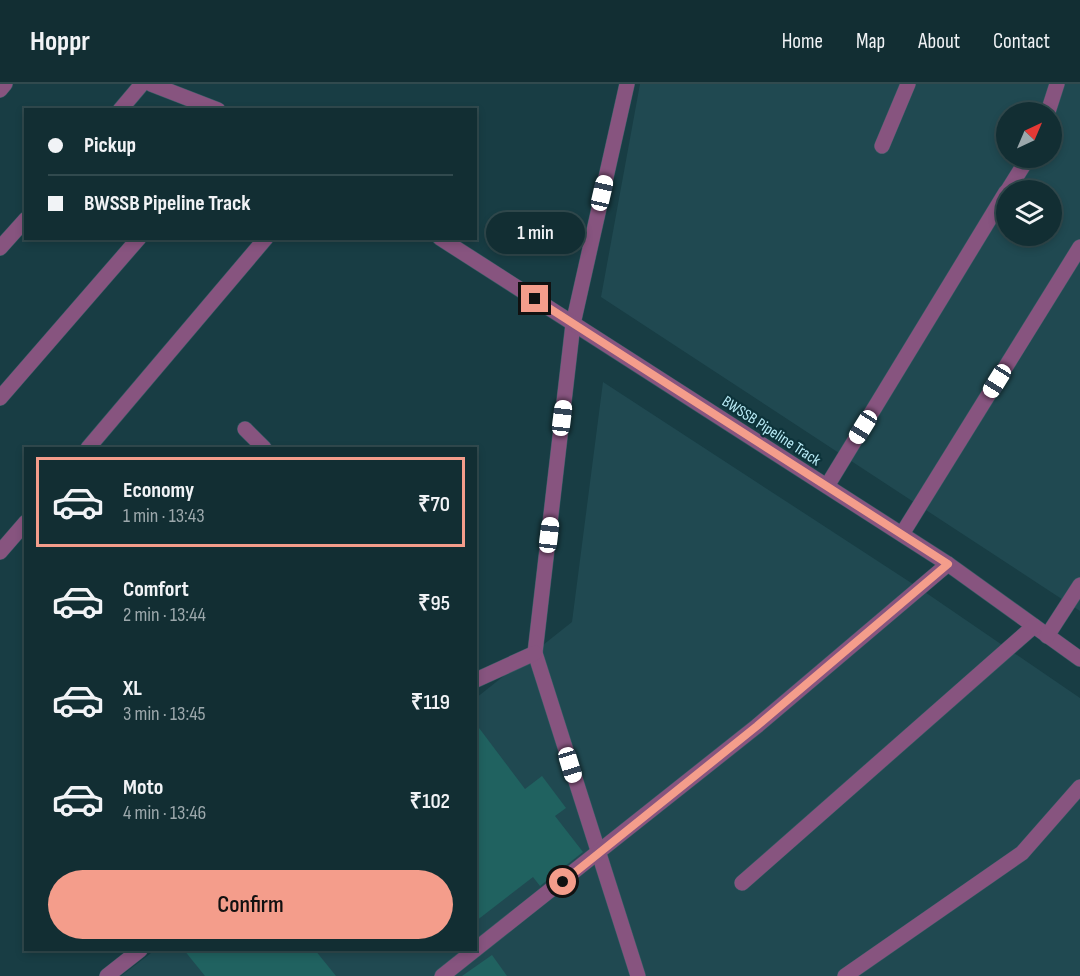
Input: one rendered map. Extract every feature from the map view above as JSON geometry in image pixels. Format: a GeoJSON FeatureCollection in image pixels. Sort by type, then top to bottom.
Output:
{"type":"FeatureCollection","features":[{"type":"Feature","properties":{"kind":"street"},"geometry":{"type":"LineString","coordinates":[[0,90],[5,84]]}},
{"type":"Feature","properties":{"kind":"street"},"geometry":{"type":"LineString","coordinates":[[122,108],[142,84]]}},
{"type":"Feature","properties":{"kind":"street"},"geometry":{"type":"LineString","coordinates":[[151,84],[213,108]]}},
{"type":"Feature","properties":{"kind":"street"},"geometry":{"type":"LineString","coordinates":[[627,84],[573,324],[535,652],[638,976]]}},
{"type":"Feature","properties":{"kind":"street"},"geometry":{"type":"LineString","coordinates":[[882,146],[908,84]]}},
{"type":"Feature","properties":{"kind":"street"},"geometry":{"type":"LineString","coordinates":[[1051,102],[1057,84]]}},
{"type":"Feature","properties":{"kind":"street"},"geometry":{"type":"LineString","coordinates":[[827,486],[996,209]]}},
{"type":"Feature","properties":{"kind":"street"},"geometry":{"type":"LineString","coordinates":[[0,248],[24,221]]}},
{"type":"Feature","properties":{"kind":"street"},"geometry":{"type":"LineString","coordinates":[[0,398],[137,240]]}},
{"type":"Feature","properties":{"kind":"street"},"geometry":{"type":"LineString","coordinates":[[89,447],[264,240]]}},
{"type":"Feature","properties":{"kind":"street","name":"BWSSB Pipeline Track"},"geometry":{"type":"LineString","coordinates":[[443,240],[948,564],[1080,659]]}},
{"type":"Feature","properties":{"kind":"street"},"geometry":{"type":"LineString","coordinates":[[902,534],[1080,247]]}},
{"type":"Feature","properties":{"kind":"street"},"geometry":{"type":"LineString","coordinates":[[245,429],[263,447]]}},
{"type":"Feature","properties":{"kind":"street"},"geometry":{"type":"LineString","coordinates":[[0,552],[24,524]]}},
{"type":"Feature","properties":{"kind":"street"},"geometry":{"type":"LineString","coordinates":[[477,949],[598,855],[757,726],[948,564]]}},
{"type":"Feature","properties":{"kind":"street"},"geometry":{"type":"LineString","coordinates":[[1047,636],[1080,585]]}},
{"type":"Feature","properties":{"kind":"street"},"geometry":{"type":"LineString","coordinates":[[742,883],[1034,626]]}},
{"type":"Feature","properties":{"kind":"street"},"geometry":{"type":"LineString","coordinates":[[477,680],[535,652]]}},
{"type":"Feature","properties":{"kind":"street"},"geometry":{"type":"LineString","coordinates":[[845,976],[1022,853],[1080,787]]}},
{"type":"Feature","properties":{"kind":"street"},"geometry":{"type":"LineString","coordinates":[[107,976],[139,951]]}},
{"type":"Feature","properties":{"kind":"street"},"geometry":{"type":"LineString","coordinates":[[442,976],[474,951]]}},
{"type":"Feature","properties":{"kind":"shaded area"},"geometry":{"type":"Polygon","coordinates":[[[640,84],[1080,84],[1080,611],[601,297],[640,84]]]}},
{"type":"Feature","properties":{"kind":"shaded area"},"geometry":{"type":"Polygon","coordinates":[[[603,382],[919,588],[1080,698],[1080,976],[121,976],[154,951],[477,951],[477,697],[572,622],[603,382]]]}},
{"type":"Feature","properties":{"kind":"building"},"geometry":{"type":"Polygon","coordinates":[[[477,725],[525,789],[542,776],[566,808],[555,816],[583,852],[540,886],[533,877],[477,920],[477,725]]]}},
{"type":"Feature","properties":{"kind":"building"},"geometry":{"type":"Polygon","coordinates":[[[185,951],[316,951],[336,976],[205,976],[185,951]]]}},
{"type":"Feature","properties":{"kind":"building"},"geometry":{"type":"Polygon","coordinates":[[[492,955],[507,976],[462,976],[492,955]]]}},
{"type":"Feature","properties":{"kind":"route"},"geometry":{"type":"LineString","coordinates":[[535,299],[948,564],[757,726],[563,882]]}}]}
